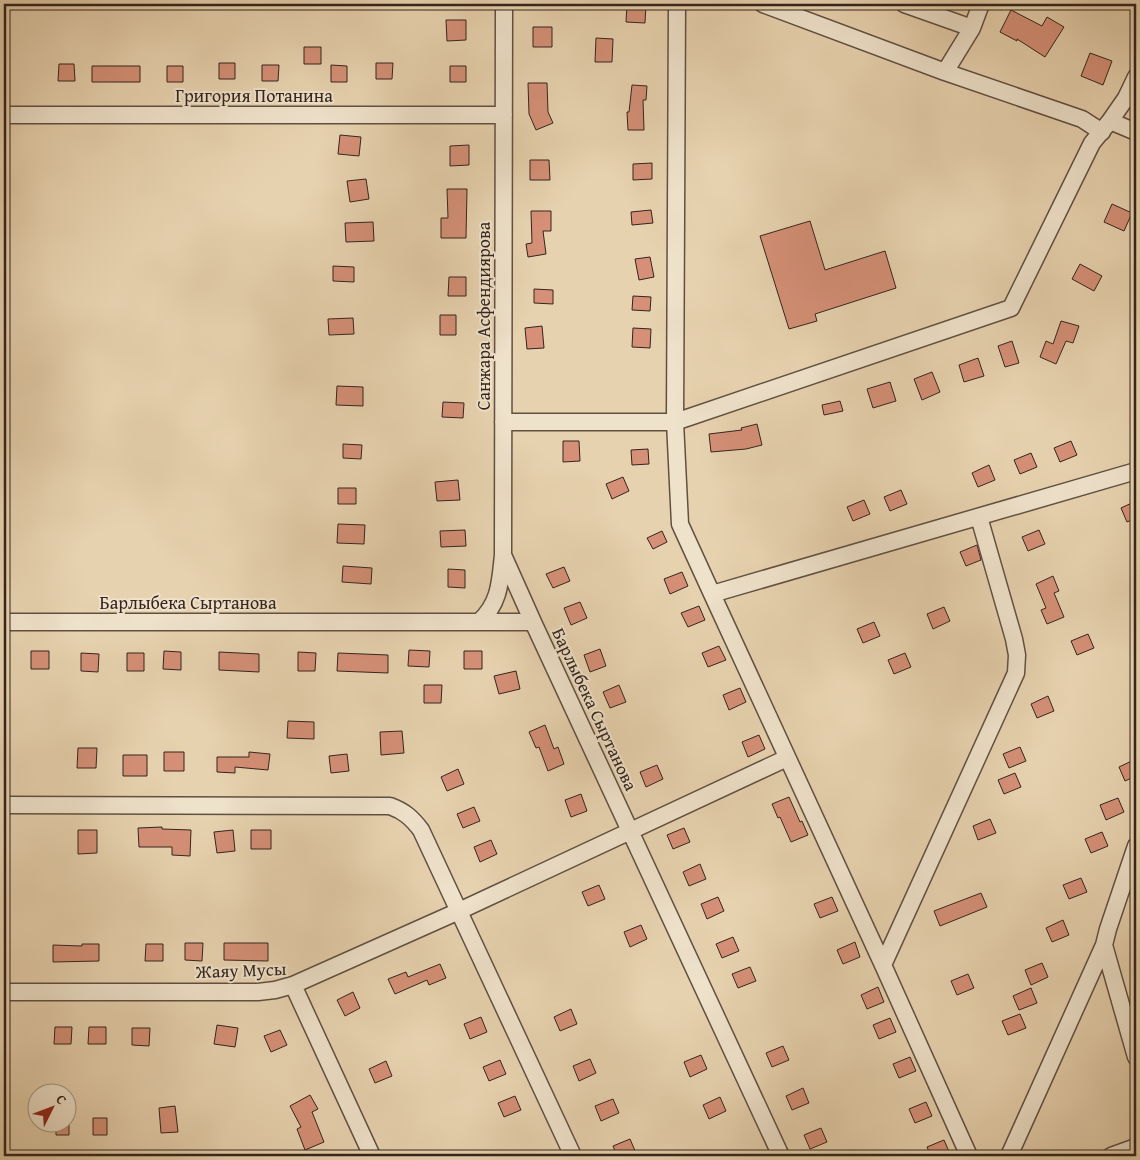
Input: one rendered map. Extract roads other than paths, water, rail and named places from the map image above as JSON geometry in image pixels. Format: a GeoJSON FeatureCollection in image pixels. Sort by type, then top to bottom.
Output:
{"type":"FeatureCollection","features":[{"type":"Feature","properties":{"kind":"street","name":"Санжара Асфендиярова"},"geometry":{"type":"LineString","coordinates":[[504,4],[503,555],[534,622]]}},
{"type":"Feature","properties":{"kind":"street"},"geometry":{"type":"LineString","coordinates":[[677,4],[676,422],[680,524],[969,1156]]}},
{"type":"Feature","properties":{"kind":"street"},"geometry":{"type":"LineString","coordinates":[[763,4],[945,72],[1106,127],[1136,132]]}},
{"type":"Feature","properties":{"kind":"street"},"geometry":{"type":"LineString","coordinates":[[904,4],[972,28]]}},
{"type":"Feature","properties":{"kind":"street"},"geometry":{"type":"LineString","coordinates":[[945,72],[972,28],[981,4]]}},
{"type":"Feature","properties":{"kind":"street"},"geometry":{"type":"LineString","coordinates":[[503,422],[676,422],[1011,308],[1092,143],[1106,127],[1126,98],[1136,77]]}},
{"type":"Feature","properties":{"kind":"street","name":"Григория Потанина"},"geometry":{"type":"LineString","coordinates":[[4,115],[504,116]]}},
{"type":"Feature","properties":{"kind":"street"},"geometry":{"type":"LineString","coordinates":[[712,594],[1136,471]]}},
{"type":"Feature","properties":{"kind":"street"},"geometry":{"type":"LineString","coordinates":[[883,965],[1016,673],[1017,655],[1014,639],[979,517]]}},
{"type":"Feature","properties":{"kind":"street"},"geometry":{"type":"LineString","coordinates":[[479,622],[488,614],[500,588],[503,555]]}},
{"type":"Feature","properties":{"kind":"street","name":"Барлыбека Сыртанова"},"geometry":{"type":"LineString","coordinates":[[4,622],[534,622],[781,1156]]}},
{"type":"Feature","properties":{"kind":"street"},"geometry":{"type":"LineString","coordinates":[[293,985],[459,911],[787,758]]}},
{"type":"Feature","properties":{"kind":"street"},"geometry":{"type":"LineString","coordinates":[[4,806],[390,806],[401,810],[412,817],[421,830],[573,1156]]}},
{"type":"Feature","properties":{"kind":"street"},"geometry":{"type":"LineString","coordinates":[[1009,1156],[1104,945],[1136,846]]}},
{"type":"Feature","properties":{"kind":"street"},"geometry":{"type":"LineString","coordinates":[[1104,945],[1136,1057]]}},
{"type":"Feature","properties":{"kind":"street","name":"Жаяу Мусы"},"geometry":{"type":"LineString","coordinates":[[4,992],[258,992],[293,985],[372,1156]]}},
{"type":"Feature","properties":{"kind":"street"},"geometry":{"type":"LineString","coordinates":[[1111,1156],[1136,1147]]}}]}
